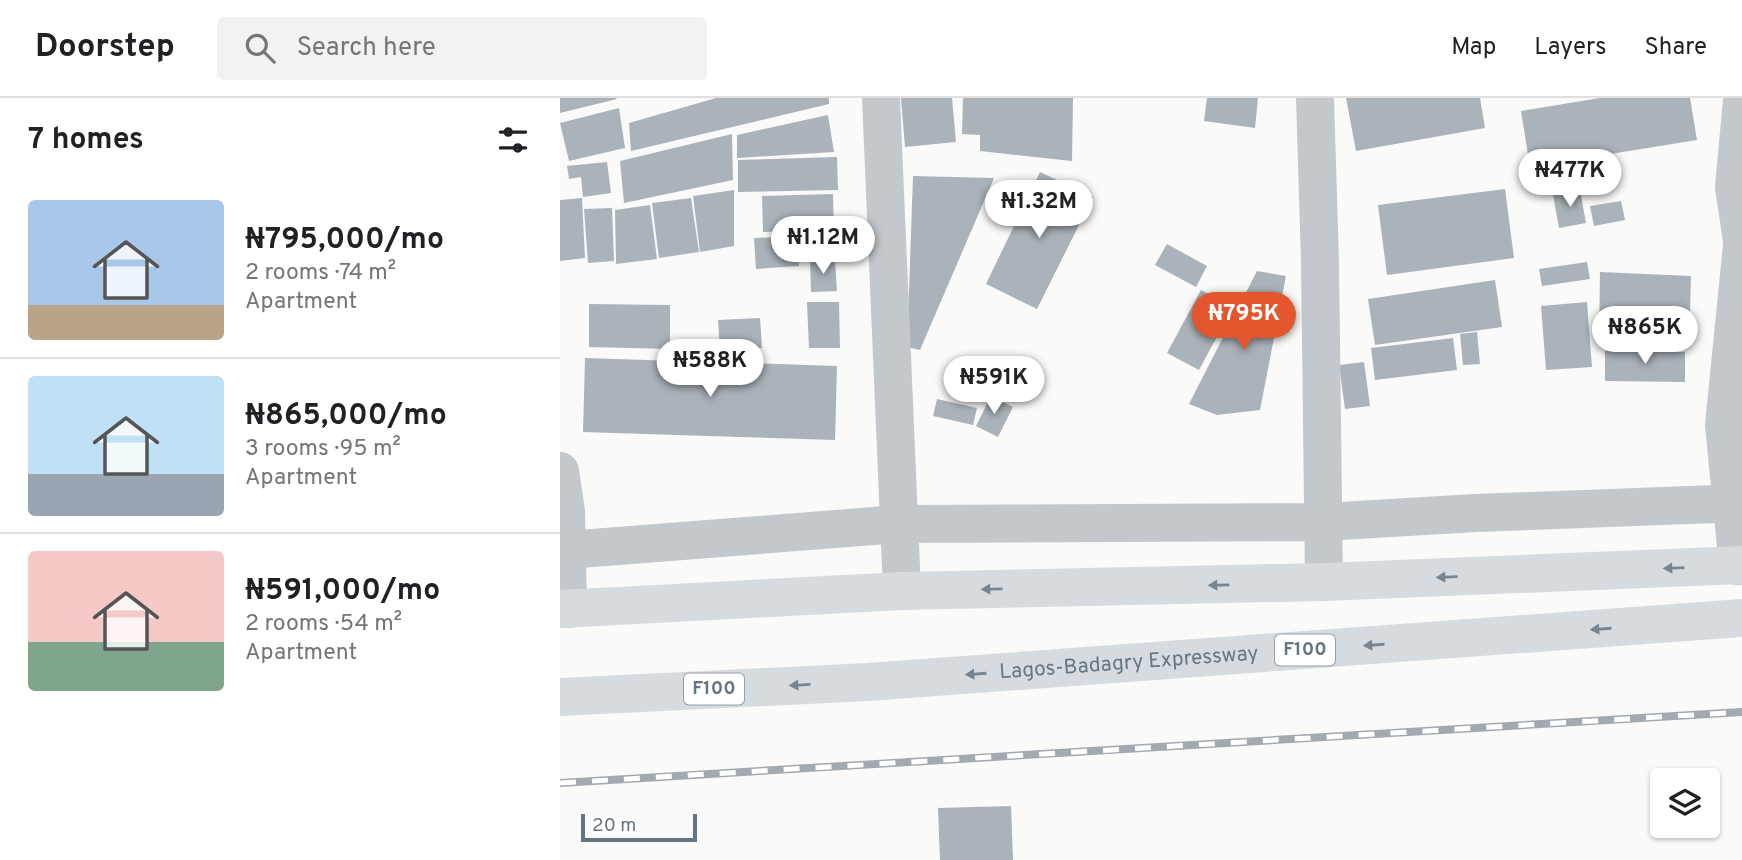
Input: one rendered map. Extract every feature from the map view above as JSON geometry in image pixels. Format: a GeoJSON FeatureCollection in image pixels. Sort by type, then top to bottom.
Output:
{"type":"FeatureCollection","features":[{"type":"Feature","properties":{"kind":"main road"},"geometry":{"type":"LineString","coordinates":[[564,609],[902,591],[1324,582],[1740,565]]}},
{"type":"Feature","properties":{"kind":"main road","name":"Lagos-Badagry Expressway"},"geometry":{"type":"LineString","coordinates":[[560,697],[868,682],[1742,618]]}},
{"type":"Feature","properties":{"kind":"street"},"geometry":{"type":"LineString","coordinates":[[881,98],[902,591]]}},
{"type":"Feature","properties":{"kind":"street"},"geometry":{"type":"LineString","coordinates":[[1315,98],[1324,582]]}},
{"type":"Feature","properties":{"kind":"street"},"geometry":{"type":"LineString","coordinates":[[1740,565],[1737,504],[1724,425],[1742,243],[1734,187],[1742,100]]}},
{"type":"Feature","properties":{"kind":"street"},"geometry":{"type":"LineString","coordinates":[[561,482],[566,511],[567,550],[564,609]]}},
{"type":"Feature","properties":{"kind":"street"},"geometry":{"type":"LineString","coordinates":[[567,550],[899,524],[1323,522],[1476,513],[1737,504]]}},
{"type":"Feature","properties":{"kind":"building"},"geometry":{"type":"Polygon","coordinates":[[[560,98],[616,98],[617,99],[560,113],[560,98]]]}},
{"type":"Feature","properties":{"kind":"building"},"geometry":{"type":"Polygon","coordinates":[[[716,98],[829,98],[829,104],[631,151],[629,123],[716,98]]]}},
{"type":"Feature","properties":{"kind":"building"},"geometry":{"type":"Polygon","coordinates":[[[901,98],[952,98],[956,142],[905,147],[901,98]]]}},
{"type":"Feature","properties":{"kind":"building"},"geometry":{"type":"Polygon","coordinates":[[[963,98],[1073,98],[1072,161],[980,151],[980,135],[962,134],[963,98]]]}},
{"type":"Feature","properties":{"kind":"building"},"geometry":{"type":"Polygon","coordinates":[[[1207,98],[1258,98],[1255,128],[1204,121],[1207,98]]]}},
{"type":"Feature","properties":{"kind":"building"},"geometry":{"type":"Polygon","coordinates":[[[1346,98],[1480,98],[1485,128],[1356,151],[1346,98]]]}},
{"type":"Feature","properties":{"kind":"building"},"geometry":{"type":"Polygon","coordinates":[[[1600,98],[1690,98],[1697,140],[1530,167],[1521,111],[1600,98]]]}},
{"type":"Feature","properties":{"kind":"building"},"geometry":{"type":"Polygon","coordinates":[[[619,108],[625,148],[569,161],[560,123],[619,108]]]}},
{"type":"Feature","properties":{"kind":"building"},"geometry":{"type":"Polygon","coordinates":[[[828,115],[834,152],[737,158],[737,135],[828,115]]]}},
{"type":"Feature","properties":{"kind":"building"},"geometry":{"type":"Polygon","coordinates":[[[732,134],[733,180],[624,203],[620,161],[732,134]]]}},
{"type":"Feature","properties":{"kind":"building"},"geometry":{"type":"Polygon","coordinates":[[[837,157],[838,190],[738,192],[738,160],[837,157]]]}},
{"type":"Feature","properties":{"kind":"building"},"geometry":{"type":"Polygon","coordinates":[[[607,162],[611,193],[583,197],[581,177],[569,179],[567,166],[607,162]]]}},
{"type":"Feature","properties":{"kind":"building"},"geometry":{"type":"Polygon","coordinates":[[[1040,172],[1093,197],[1037,309],[986,284],[1040,172]]]}},
{"type":"Feature","properties":{"kind":"building"},"geometry":{"type":"Polygon","coordinates":[[[913,176],[994,178],[920,350],[907,347],[913,176]]]}},
{"type":"Feature","properties":{"kind":"building"},"geometry":{"type":"Polygon","coordinates":[[[1505,189],[1514,258],[1387,275],[1378,205],[1505,189]]]}},
{"type":"Feature","properties":{"kind":"building"},"geometry":{"type":"Polygon","coordinates":[[[734,190],[734,246],[700,252],[693,196],[734,190]]]}},
{"type":"Feature","properties":{"kind":"building"},"geometry":{"type":"Polygon","coordinates":[[[1580,190],[1586,223],[1559,228],[1553,195],[1580,190]]]}},
{"type":"Feature","properties":{"kind":"building"},"geometry":{"type":"Polygon","coordinates":[[[833,194],[834,230],[763,232],[762,196],[833,194]]]}},
{"type":"Feature","properties":{"kind":"building"},"geometry":{"type":"Polygon","coordinates":[[[582,198],[585,258],[560,261],[560,200],[582,198]]]}},
{"type":"Feature","properties":{"kind":"building"},"geometry":{"type":"Polygon","coordinates":[[[691,198],[699,252],[659,258],[652,203],[691,198]]]}},
{"type":"Feature","properties":{"kind":"building"},"geometry":{"type":"Polygon","coordinates":[[[1621,201],[1625,220],[1594,226],[1590,206],[1621,201]]]}},
{"type":"Feature","properties":{"kind":"building"},"geometry":{"type":"Polygon","coordinates":[[[650,205],[657,259],[616,264],[615,210],[650,205]]]}},
{"type":"Feature","properties":{"kind":"building"},"geometry":{"type":"Polygon","coordinates":[[[612,208],[614,261],[588,263],[584,209],[612,208]]]}},
{"type":"Feature","properties":{"kind":"building"},"geometry":{"type":"Polygon","coordinates":[[[797,236],[799,266],[756,269],[754,238],[797,236]]]}},
{"type":"Feature","properties":{"kind":"building"},"geometry":{"type":"Polygon","coordinates":[[[1167,244],[1207,266],[1196,287],[1155,265],[1167,244]]]}},
{"type":"Feature","properties":{"kind":"building"},"geometry":{"type":"Polygon","coordinates":[[[810,260],[835,260],[837,291],[811,292],[810,260]]]}},
{"type":"Feature","properties":{"kind":"building"},"geometry":{"type":"Polygon","coordinates":[[[1587,262],[1590,279],[1542,286],[1539,269],[1587,262]]]}},
{"type":"Feature","properties":{"kind":"building"},"geometry":{"type":"Polygon","coordinates":[[[1257,271],[1286,276],[1260,410],[1217,415],[1189,404],[1257,271]]]}},
{"type":"Feature","properties":{"kind":"building"},"geometry":{"type":"Polygon","coordinates":[[[1600,272],[1691,276],[1689,347],[1599,344],[1600,272]]]}},
{"type":"Feature","properties":{"kind":"building"},"geometry":{"type":"Polygon","coordinates":[[[1495,280],[1502,327],[1375,345],[1368,299],[1495,280]]]}},
{"type":"Feature","properties":{"kind":"building"},"geometry":{"type":"Polygon","coordinates":[[[1201,290],[1233,307],[1199,370],[1167,353],[1201,290]]]}},
{"type":"Feature","properties":{"kind":"building"},"geometry":{"type":"Polygon","coordinates":[[[807,302],[839,302],[840,348],[809,348],[807,302]]]}},
{"type":"Feature","properties":{"kind":"building"},"geometry":{"type":"Polygon","coordinates":[[[1587,302],[1592,367],[1546,370],[1541,306],[1587,302]]]}},
{"type":"Feature","properties":{"kind":"building"},"geometry":{"type":"Polygon","coordinates":[[[589,304],[670,305],[670,349],[589,347],[589,304]]]}},
{"type":"Feature","properties":{"kind":"building"},"geometry":{"type":"Polygon","coordinates":[[[760,318],[762,348],[720,350],[718,320],[760,318]]]}},
{"type":"Feature","properties":{"kind":"building"},"geometry":{"type":"Polygon","coordinates":[[[1477,332],[1480,364],[1463,365],[1460,334],[1477,332]]]}},
{"type":"Feature","properties":{"kind":"building"},"geometry":{"type":"Polygon","coordinates":[[[1453,338],[1457,370],[1375,380],[1371,348],[1453,338]]]}},
{"type":"Feature","properties":{"kind":"building"},"geometry":{"type":"Polygon","coordinates":[[[1605,351],[1685,352],[1685,382],[1605,381],[1605,351]]]}},
{"type":"Feature","properties":{"kind":"building"},"geometry":{"type":"Polygon","coordinates":[[[585,358],[837,366],[835,440],[583,432],[585,358]]]}},
{"type":"Feature","properties":{"kind":"building"},"geometry":{"type":"Polygon","coordinates":[[[1364,362],[1370,406],[1345,409],[1339,365],[1364,362]]]}},
{"type":"Feature","properties":{"kind":"building"},"geometry":{"type":"Polygon","coordinates":[[[991,396],[1013,407],[998,437],[976,426],[991,396]]]}},
{"type":"Feature","properties":{"kind":"building"},"geometry":{"type":"Polygon","coordinates":[[[937,399],[977,408],[973,425],[933,416],[937,399]]]}},
{"type":"Feature","properties":{"kind":"building"},"geometry":{"type":"Polygon","coordinates":[[[1011,806],[1013,860],[940,860],[938,808],[1011,806]]]}},
{"type":"Feature","properties":{"kind":"railway"},"geometry":{"type":"LineString","coordinates":[[560,783],[1742,712]]}}]}
